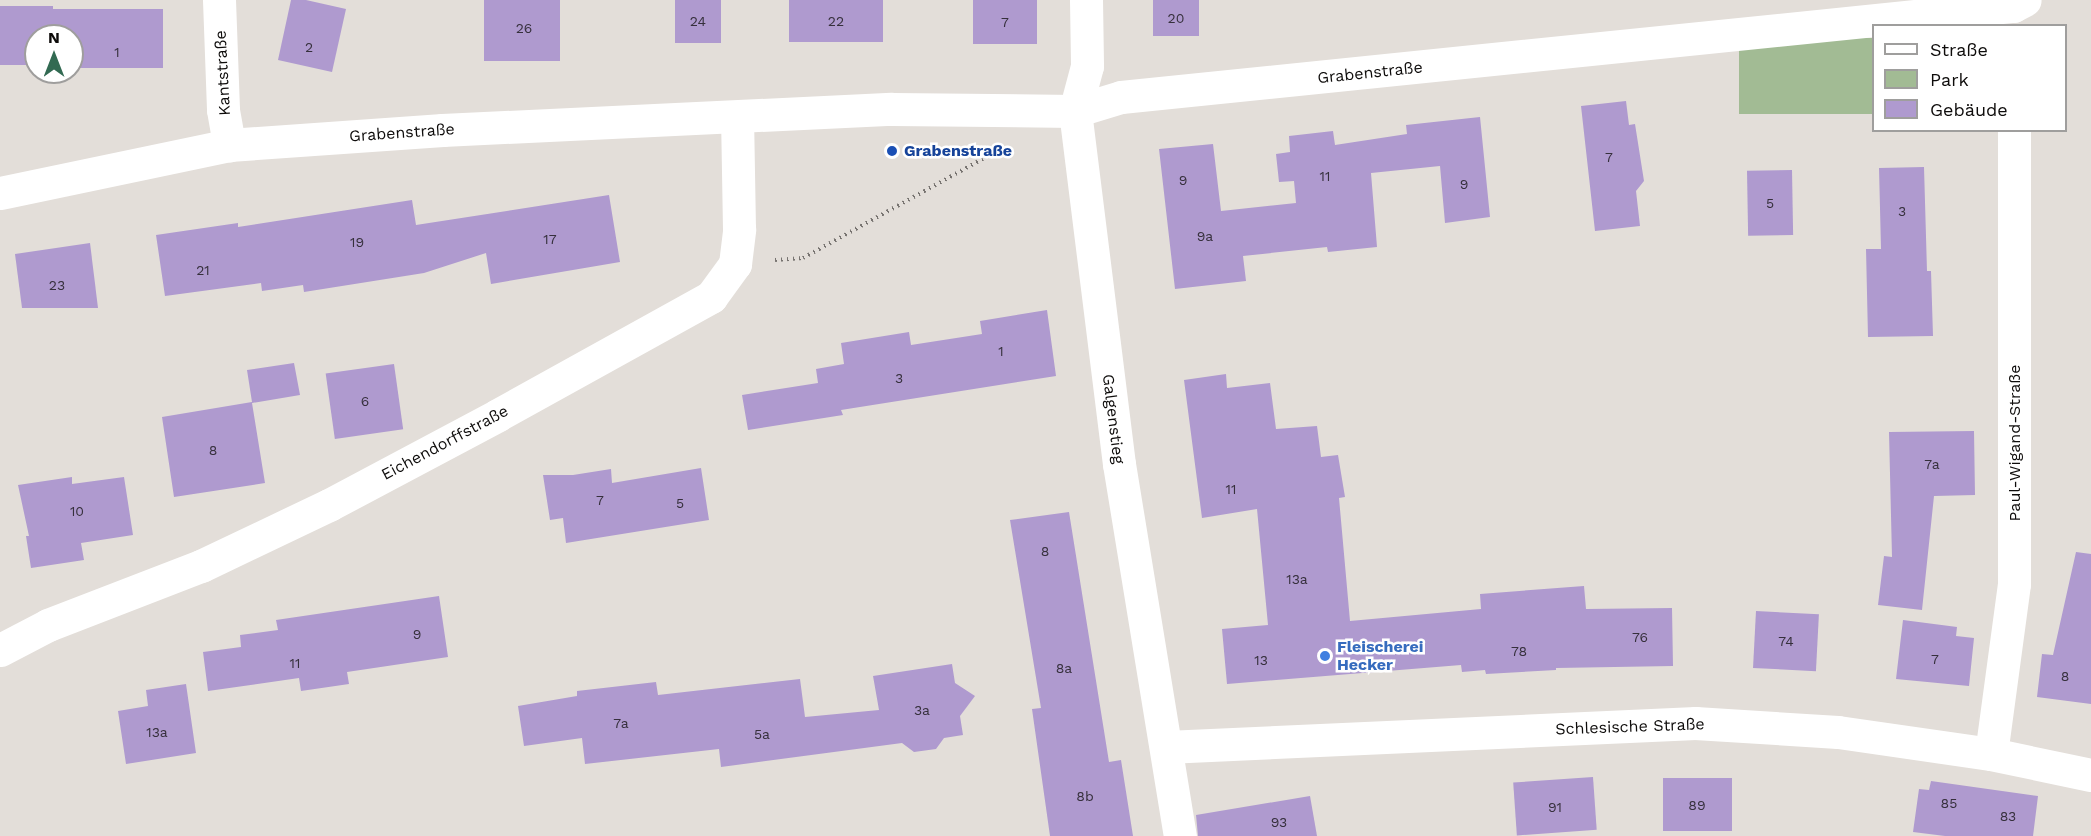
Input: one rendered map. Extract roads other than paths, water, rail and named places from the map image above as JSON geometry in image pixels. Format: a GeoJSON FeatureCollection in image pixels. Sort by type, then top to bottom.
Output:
{"type":"FeatureCollection","features":[{"type":"Feature","properties":{"kind":"street","name":"Kantstraße"},"geometry":{"type":"LineString","coordinates":[[219,0],[224,110],[229,145]]}},
{"type":"Feature","properties":{"kind":"street","name":"Galgenstieg"},"geometry":{"type":"LineString","coordinates":[[1086,0],[1087,66],[1075,111],[1119,464],[1180,836]]}},
{"type":"Feature","properties":{"kind":"street","name":"Grabenstraße"},"geometry":{"type":"LineString","coordinates":[[1873,24],[2017,10]]}},
{"type":"Feature","properties":{"kind":"street","name":"Grabenstraße"},"geometry":{"type":"LineString","coordinates":[[0,193],[229,145],[442,130],[892,109],[1075,111],[1121,97],[1872,24]]}},
{"type":"Feature","properties":{"kind":"street","name":"Eichendorffstraße"},"geometry":{"type":"LineString","coordinates":[[0,650],[48,625],[201,566],[340,500],[498,416],[711,297],[735,264],[739,229],[737,117]]}},
{"type":"Feature","properties":{"kind":"street","name":"Paul-Wigand-Straße"},"geometry":{"type":"LineString","coordinates":[[1991,754],[2014,584],[2014,132]]}},
{"type":"Feature","properties":{"kind":"street","name":"Schlesische Straße"},"geometry":{"type":"LineString","coordinates":[[1166,747],[1695,723],[1838,732],[1991,754],[2091,774]]}},
{"type":"Feature","properties":{"kind":"place","name":"Grabenstraße"},"geometry":{"type":"Point","coordinates":[892,151]}},
{"type":"Feature","properties":{"kind":"place","name":"Fleischerei Hecker"},"geometry":{"type":"Point","coordinates":[1325,656]}}]}
